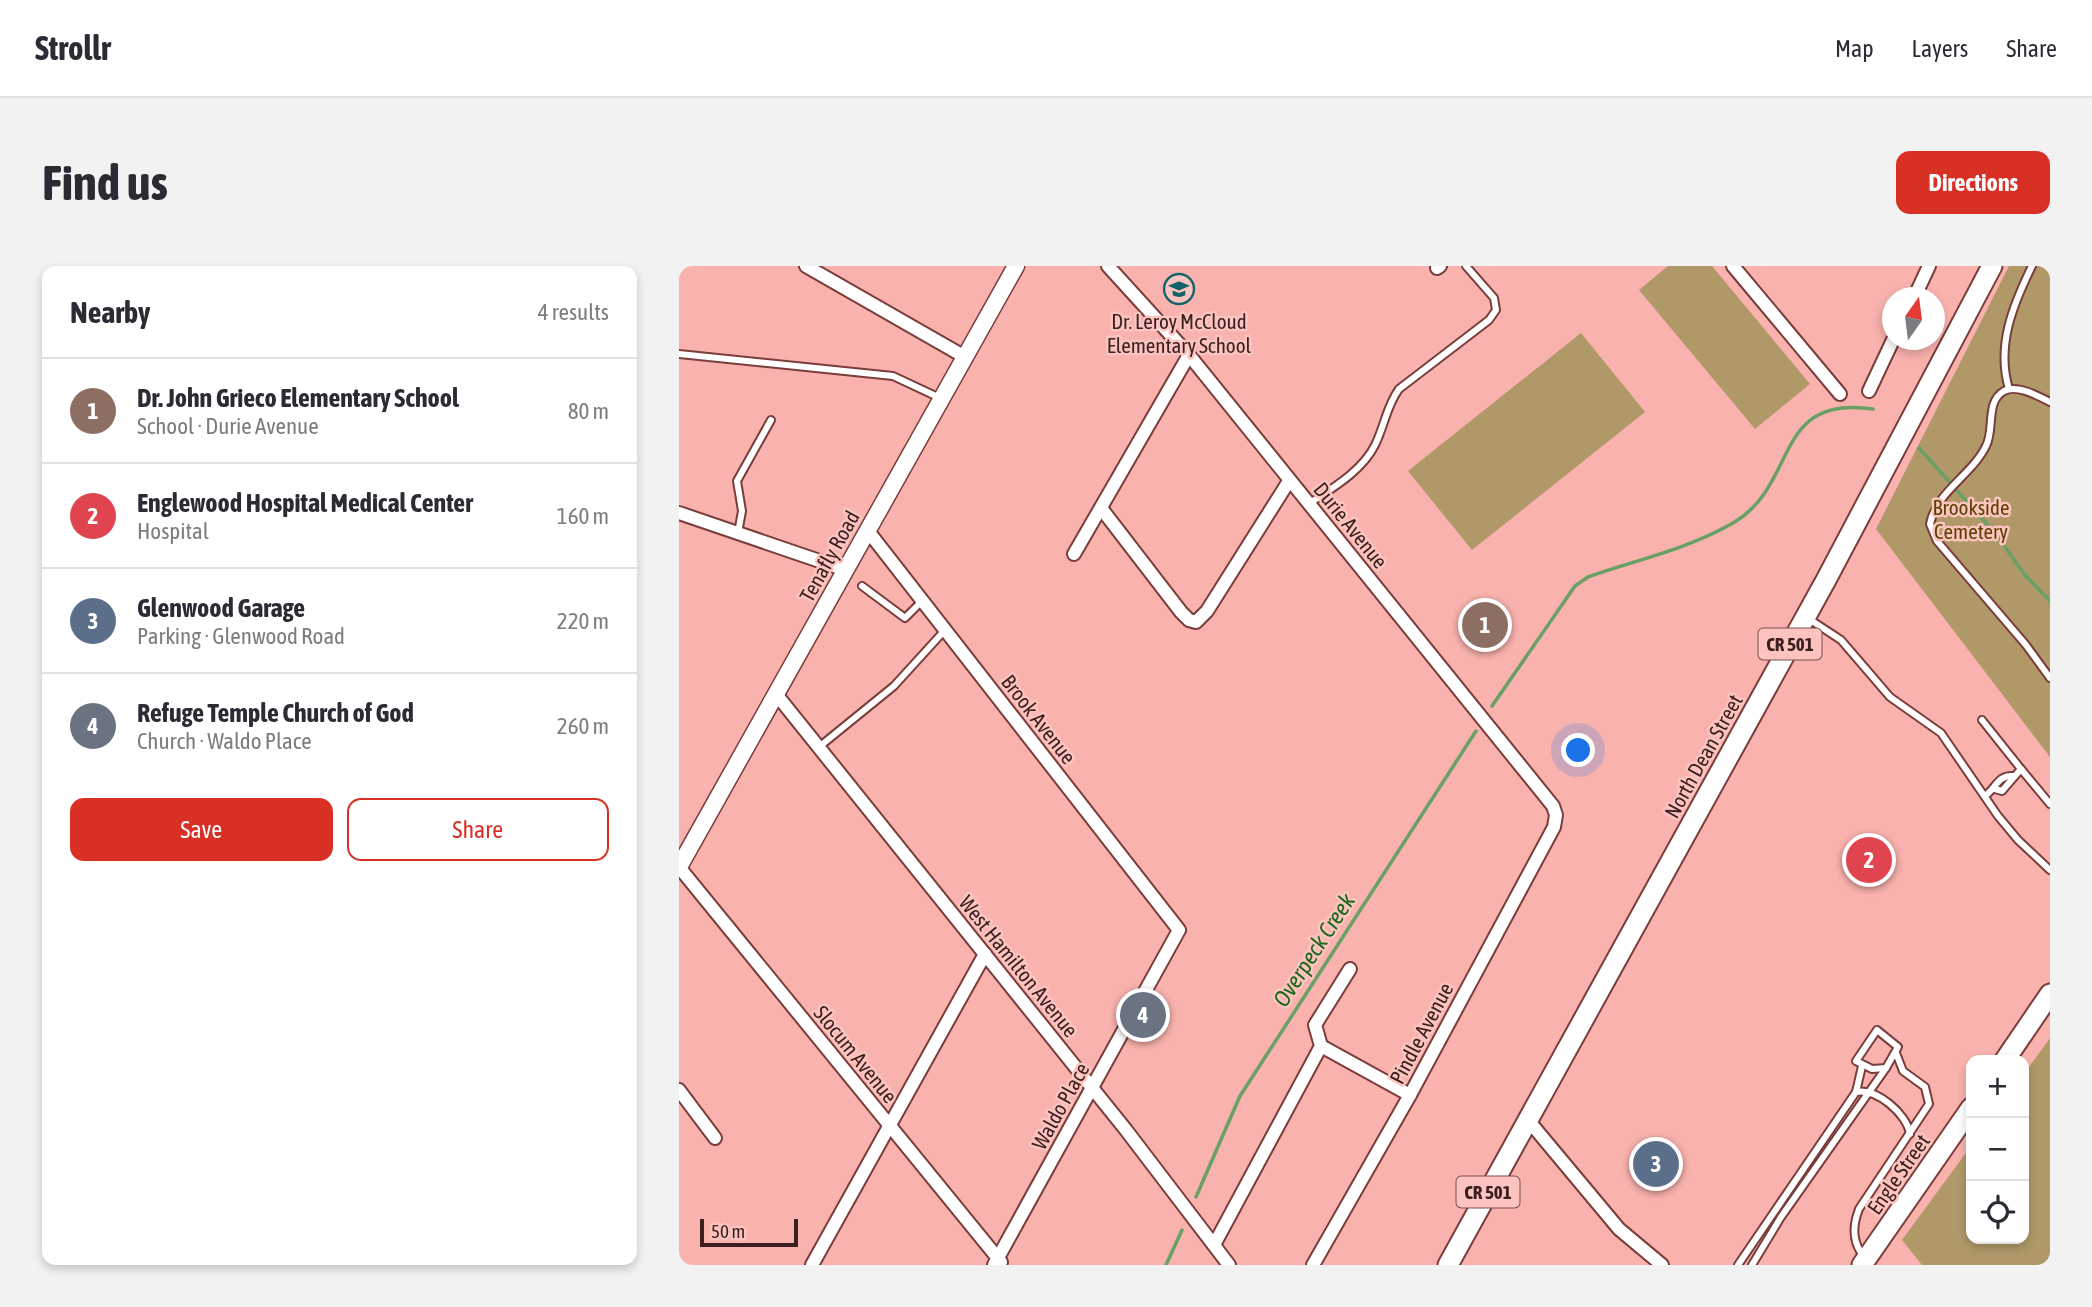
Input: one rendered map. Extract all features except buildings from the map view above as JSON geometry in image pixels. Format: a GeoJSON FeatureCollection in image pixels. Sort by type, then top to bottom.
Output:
{"type":"FeatureCollection","features":[{"type":"Feature","properties":{"kind":"main road","name":"North Dean Street"},"geometry":{"type":"LineString","coordinates":[[1448,1265],[1805,617],[1992,266]]}},
{"type":"Feature","properties":{"kind":"main road"},"geometry":{"type":"LineString","coordinates":[[2008,1055],[2050,995]]}},
{"type":"Feature","properties":{"kind":"main road","name":"Engle Street"},"geometry":{"type":"LineString","coordinates":[[1864,1262],[1966,1115]]}},
{"type":"Feature","properties":{"kind":"street"},"geometry":{"type":"LineString","coordinates":[[806,266],[965,358]]}},
{"type":"Feature","properties":{"kind":"street","name":"Tenafly Road"},"geometry":{"type":"LineString","coordinates":[[679,867],[1016,266]]}},
{"type":"Feature","properties":{"kind":"street","name":"Durie Avenue"},"geometry":{"type":"LineString","coordinates":[[1108,266],[1189,355],[1553,807],[1556,815]]}},
{"type":"Feature","properties":{"kind":"street"},"geometry":{"type":"LineString","coordinates":[[1733,266],[1840,394]]}},
{"type":"Feature","properties":{"kind":"street"},"geometry":{"type":"LineString","coordinates":[[1919,287],[1929,266]]}},
{"type":"Feature","properties":{"kind":"street"},"geometry":{"type":"LineString","coordinates":[[1868,391],[1888,350]]}},
{"type":"Feature","properties":{"kind":"street"},"geometry":{"type":"LineString","coordinates":[[1074,554],[1189,355]]}},
{"type":"Feature","properties":{"kind":"street"},"geometry":{"type":"LineString","coordinates":[[1101,508],[1181,612],[1189,620],[1196,622],[1207,611],[1289,481]]}},
{"type":"Feature","properties":{"kind":"street"},"geometry":{"type":"LineString","coordinates":[[679,513],[846,570]]}},
{"type":"Feature","properties":{"kind":"street","name":"Brook Avenue"},"geometry":{"type":"LineString","coordinates":[[868,531],[1179,930]]}},
{"type":"Feature","properties":{"kind":"street","name":"West Hamilton Avenue"},"geometry":{"type":"LineString","coordinates":[[776,694],[1092,1088],[1229,1265]]}},
{"type":"Feature","properties":{"kind":"street","name":"Pindle Avenue"},"geometry":{"type":"LineString","coordinates":[[1313,1265],[1410,1095],[1554,827],[1556,815]]}},
{"type":"Feature","properties":{"kind":"street","name":"Slocum Avenue"},"geometry":{"type":"LineString","coordinates":[[679,867],[999,1263]]}},
{"type":"Feature","properties":{"kind":"street","name":"Waldo Place"},"geometry":{"type":"LineString","coordinates":[[999,1263],[1179,930]]}},
{"type":"Feature","properties":{"kind":"street"},"geometry":{"type":"LineString","coordinates":[[811,1265],[985,954]]}},
{"type":"Feature","properties":{"kind":"street"},"geometry":{"type":"LineString","coordinates":[[1214,1245],[1321,1046],[1315,1025],[1350,969]]}},
{"type":"Feature","properties":{"kind":"street"},"geometry":{"type":"LineString","coordinates":[[1321,1046],[1410,1095]]}},
{"type":"Feature","properties":{"kind":"street"},"geometry":{"type":"LineString","coordinates":[[679,1090],[715,1138]]}},
{"type":"Feature","properties":{"kind":"street"},"geometry":{"type":"LineString","coordinates":[[1528,1120],[1619,1229],[1662,1265]]}},
{"type":"Feature","properties":{"kind":"lane"},"geometry":{"type":"LineString","coordinates":[[1309,505],[1367,459],[1376,443],[1388,404],[1399,389],[1489,320],[1496,310],[1494,298],[1466,266]]}},
{"type":"Feature","properties":{"kind":"lane"},"geometry":{"type":"LineString","coordinates":[[2009,389],[2002,363],[2003,352],[2014,307],[2032,266]]}},
{"type":"Feature","properties":{"kind":"lane"},"geometry":{"type":"LineString","coordinates":[[679,354],[893,376],[942,399]]}},
{"type":"Feature","properties":{"kind":"lane"},"geometry":{"type":"LineString","coordinates":[[2050,402],[2009,389],[1996,398],[1988,443],[1964,476],[1946,494],[1932,516],[1931,532],[2026,645],[2050,678]]}},
{"type":"Feature","properties":{"kind":"lane"},"geometry":{"type":"LineString","coordinates":[[2037,396],[2050,394]]}},
{"type":"Feature","properties":{"kind":"lane"},"geometry":{"type":"LineString","coordinates":[[738,533],[742,511],[737,481],[771,419]]}},
{"type":"Feature","properties":{"kind":"lane"},"geometry":{"type":"LineString","coordinates":[[862,586],[905,618],[922,601]]}},
{"type":"Feature","properties":{"kind":"lane"},"geometry":{"type":"LineString","coordinates":[[1805,617],[1841,640],[1890,697],[1941,733],[2018,840],[2050,870]]}},
{"type":"Feature","properties":{"kind":"lane"},"geometry":{"type":"LineString","coordinates":[[819,747],[894,686],[945,630]]}},
{"type":"Feature","properties":{"kind":"lane"},"geometry":{"type":"LineString","coordinates":[[1982,720],[2050,804]]}},
{"type":"Feature","properties":{"kind":"lane"},"geometry":{"type":"LineString","coordinates":[[1985,796],[1995,789],[1997,781],[2005,776],[2013,776],[2021,769]]}},
{"type":"Feature","properties":{"kind":"lane"},"geometry":{"type":"LineString","coordinates":[[1752,1265],[1781,1217],[1886,1068],[1896,1053],[1897,1045],[1877,1030],[1856,1061],[1862,1066],[1878,1070],[1886,1068]]}},
{"type":"Feature","properties":{"kind":"lane"},"geometry":{"type":"LineString","coordinates":[[1864,1262],[1855,1243],[1856,1218],[1863,1201],[1927,1110],[1929,1098],[1925,1087],[1903,1071],[1896,1053]]}},
{"type":"Feature","properties":{"kind":"lane"},"geometry":{"type":"LineString","coordinates":[[1738,1265],[1774,1208],[1856,1092],[1862,1066]]}},
{"type":"Feature","properties":{"kind":"lane"},"geometry":{"type":"LineString","coordinates":[[1856,1092],[1869,1092],[1904,1116],[1910,1134]]}},
{"type":"Feature","properties":{"kind":"green space"},"geometry":{"type":"Polygon","coordinates":[[[1668,266],[1712,266],[1810,384],[1755,429],[1639,290],[1668,266]]]}},
{"type":"Feature","properties":{"kind":"green space","name":"Brookside Cemetery"},"geometry":{"type":"Polygon","coordinates":[[[2009,266],[2050,266],[2050,757],[1876,529],[2009,266]]]}},
{"type":"Feature","properties":{"kind":"green space"},"geometry":{"type":"Polygon","coordinates":[[[1581,333],[1645,412],[1472,550],[1408,471],[1581,333]]]}},
{"type":"Feature","properties":{"kind":"green space"},"geometry":{"type":"Polygon","coordinates":[[[2050,1038],[2050,1265],[1922,1265],[1902,1240],[1966,1153],[1966,1244],[2029,1244],[2029,1067],[2050,1038]]]}},
{"type":"Feature","properties":{"kind":"waterway","name":"Overpeck Creek"},"geometry":{"type":"LineString","coordinates":[[1492,706],[1575,586],[1588,577],[1680,547],[1733,523],[1754,507],[1769,487],[1802,428],[1818,415],[1841,408],[1873,409]]}},
{"type":"Feature","properties":{"kind":"waterway","name":"Overpeck Creek"},"geometry":{"type":"LineString","coordinates":[[1919,448],[1996,534],[2024,574],[2050,601]]}},
{"type":"Feature","properties":{"kind":"waterway","name":"Overpeck Creek"},"geometry":{"type":"LineString","coordinates":[[1196,1197],[1240,1096],[1476,731]]}},
{"type":"Feature","properties":{"kind":"waterway","name":"Overpeck Creek"},"geometry":{"type":"LineString","coordinates":[[1166,1265],[1182,1230]]}},
{"type":"Feature","properties":{"kind":"place","name":"Dr. Leroy McCloud Elementary School"},"geometry":{"type":"Point","coordinates":[1179,289]}},
{"type":"Feature","properties":{"kind":"place","name":"Dr. John Grieco Elementary School"},"geometry":{"type":"Point","coordinates":[1485,625]}},
{"type":"Feature","properties":{"kind":"place","name":"Englewood Hospital Medical Center"},"geometry":{"type":"Point","coordinates":[1869,860]}},
{"type":"Feature","properties":{"kind":"place","name":"Refuge Temple Church of God"},"geometry":{"type":"Point","coordinates":[1143,1015]}},
{"type":"Feature","properties":{"kind":"place","name":"Glenwood Garage"},"geometry":{"type":"Point","coordinates":[1656,1164]}}]}
